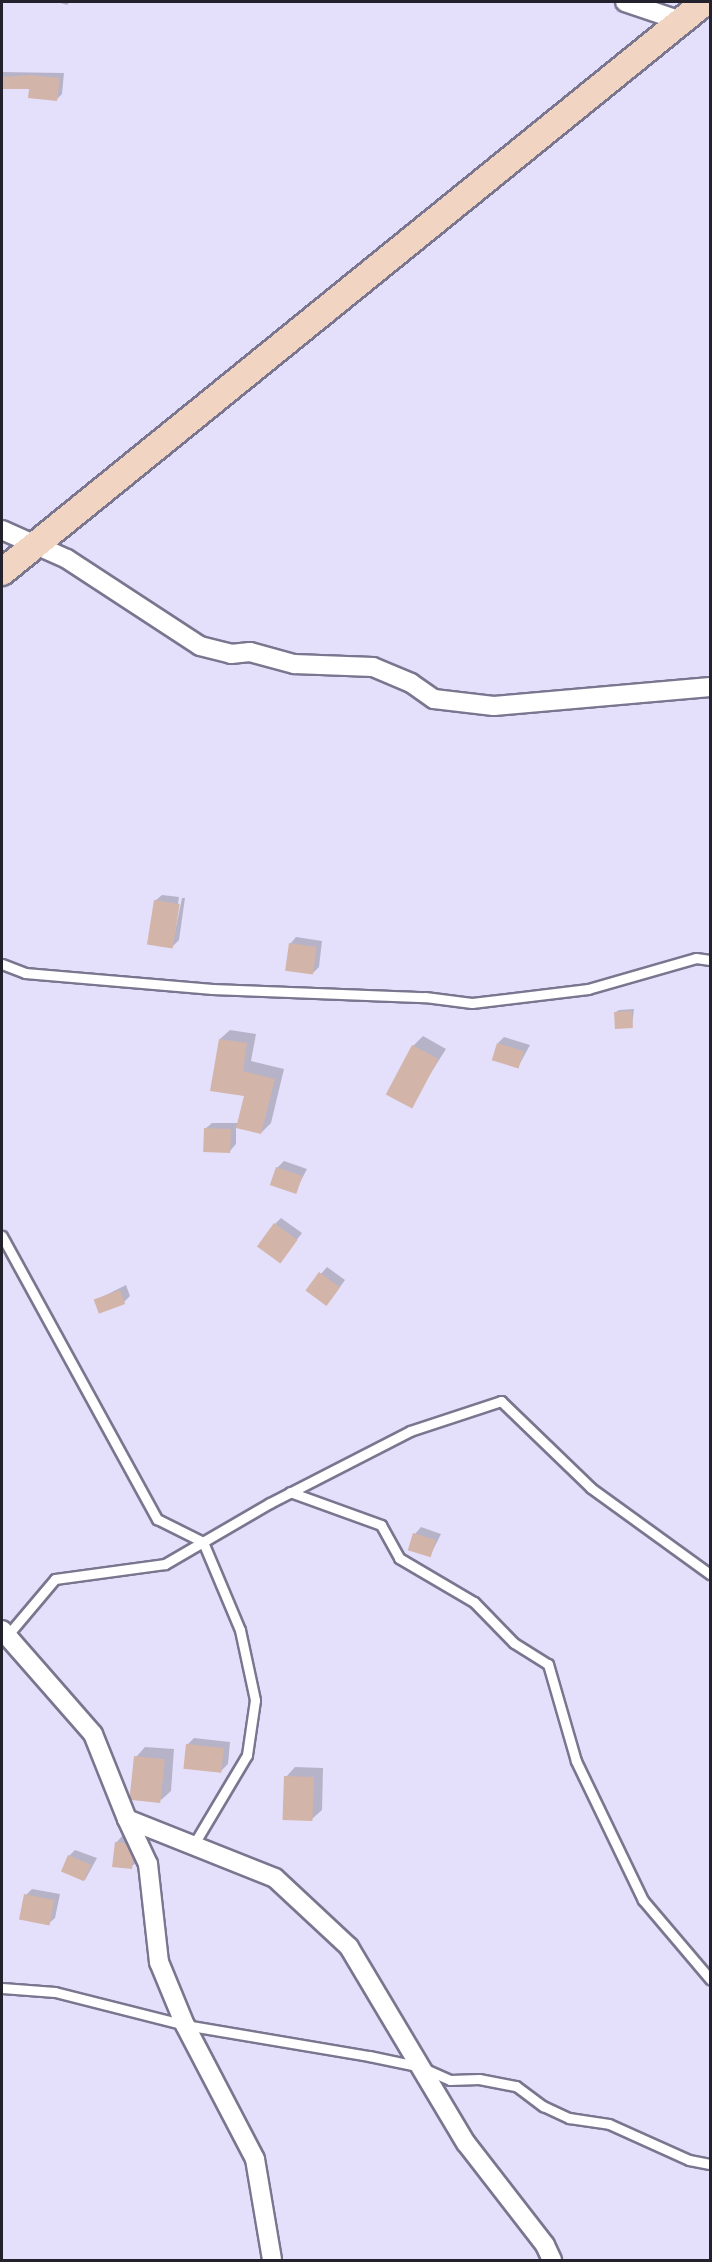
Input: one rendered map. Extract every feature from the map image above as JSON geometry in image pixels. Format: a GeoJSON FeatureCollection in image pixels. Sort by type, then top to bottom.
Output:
{"type":"FeatureCollection","features":[{"type":"Feature","properties":{"kind":"street"},"geometry":{"type":"LineString","coordinates":[[624,2],[684,22]]}},
{"type":"Feature","properties":{"kind":"street"},"geometry":{"type":"LineString","coordinates":[[2,572],[474,185],[684,22],[705,2]]}},
{"type":"Feature","properties":{"kind":"street"},"geometry":{"type":"LineString","coordinates":[[2,530],[67,559],[200,646],[231,654],[250,652],[294,664],[373,667],[411,683],[434,699],[494,706],[711,687]]}},
{"type":"Feature","properties":{"kind":"street"},"geometry":{"type":"LineString","coordinates":[[3,1635],[56,1687],[93,1734],[127,1819],[148,1864],[159,1962],[185,2025],[255,2159],[272,2260]]}},
{"type":"Feature","properties":{"kind":"street"},"geometry":{"type":"LineString","coordinates":[[127,1819],[275,1878],[349,1947],[466,2143],[544,2245],[552,2260]]}},
{"type":"Feature","properties":{"kind":"lane"},"geometry":{"type":"LineString","coordinates":[[2,964],[25,973],[212,989],[425,997],[472,1003],[588,989],[696,958],[711,960]]}},
{"type":"Feature","properties":{"kind":"lane"},"geometry":{"type":"LineString","coordinates":[[2,1236],[157,1519],[203,1542],[240,1630],[255,1700],[247,1755],[194,1844]]}},
{"type":"Feature","properties":{"kind":"lane"},"geometry":{"type":"LineString","coordinates":[[3,1635],[55,1579],[165,1564],[290,1492],[410,1431],[501,1401],[591,1488],[711,1574]]}},
{"type":"Feature","properties":{"kind":"lane"},"geometry":{"type":"LineString","coordinates":[[290,1492],[381,1525],[399,1558],[474,1602],[514,1643],[549,1664],[576,1761],[644,1900],[711,1979]]}},
{"type":"Feature","properties":{"kind":"lane"},"geometry":{"type":"LineString","coordinates":[[2,1988],[55,1992],[185,2025],[421,2067],[450,2080],[479,2079],[516,2086],[543,2106],[569,2118],[609,2124],[690,2160],[711,2164]]}},
{"type":"Feature","properties":{"kind":"building"},"geometry":{"type":"Polygon","coordinates":[[[30,75],[60,78],[57,101],[28,98],[29,89],[2,89],[2,77],[30,75]]]}},
{"type":"Feature","properties":{"kind":"building"},"geometry":{"type":"Polygon","coordinates":[[[154,900],[180,904],[173,949],[147,944],[154,900]]]}},
{"type":"Feature","properties":{"kind":"building"},"geometry":{"type":"Polygon","coordinates":[[[289,943],[317,947],[313,975],[285,971],[289,943]]]}},
{"type":"Feature","properties":{"kind":"building"},"geometry":{"type":"Polygon","coordinates":[[[632,1011],[633,1028],[615,1029],[614,1012],[632,1011]]]}},
{"type":"Feature","properties":{"kind":"building"},"geometry":{"type":"Polygon","coordinates":[[[219,1039],[247,1043],[243,1071],[275,1079],[261,1134],[236,1128],[244,1096],[210,1091],[219,1039]]]}},
{"type":"Feature","properties":{"kind":"building"},"geometry":{"type":"Polygon","coordinates":[[[497,1043],[524,1051],[519,1068],[492,1060],[497,1043]]]}},
{"type":"Feature","properties":{"kind":"building"},"geometry":{"type":"Polygon","coordinates":[[[412,1045],[438,1059],[412,1109],[386,1094],[412,1045]]]}},
{"type":"Feature","properties":{"kind":"building"},"geometry":{"type":"Polygon","coordinates":[[[204,1128],[231,1129],[230,1153],[203,1152],[204,1128]]]}},
{"type":"Feature","properties":{"kind":"building"},"geometry":{"type":"Polygon","coordinates":[[[276,1167],[302,1176],[296,1194],[270,1185],[276,1167]]]}},
{"type":"Feature","properties":{"kind":"building"},"geometry":{"type":"Polygon","coordinates":[[[274,1223],[297,1240],[280,1264],[257,1246],[274,1223]]]}},
{"type":"Feature","properties":{"kind":"building"},"geometry":{"type":"Polygon","coordinates":[[[319,1272],[340,1287],[327,1306],[305,1291],[319,1272]]]}},
{"type":"Feature","properties":{"kind":"building"},"geometry":{"type":"Polygon","coordinates":[[[120,1290],[125,1304],[99,1314],[94,1300],[120,1290]]]}},
{"type":"Feature","properties":{"kind":"building"},"geometry":{"type":"Polygon","coordinates":[[[413,1533],[436,1540],[431,1557],[408,1550],[413,1533]]]}},
{"type":"Feature","properties":{"kind":"building"},"geometry":{"type":"Polygon","coordinates":[[[186,1744],[224,1748],[221,1773],[183,1769],[186,1744]]]}},
{"type":"Feature","properties":{"kind":"building"},"geometry":{"type":"Polygon","coordinates":[[[134,1756],[165,1759],[160,1803],[129,1800],[134,1756]]]}},
{"type":"Feature","properties":{"kind":"building"},"geometry":{"type":"Polygon","coordinates":[[[284,1776],[314,1777],[312,1821],[282,1820],[284,1776]]]}},
{"type":"Feature","properties":{"kind":"building"},"geometry":{"type":"Polygon","coordinates":[[[115,1842],[126,1843],[133,1858],[132,1869],[112,1867],[115,1842]]]}},
{"type":"Feature","properties":{"kind":"building"},"geometry":{"type":"Polygon","coordinates":[[[68,1855],[91,1865],[84,1881],[61,1872],[68,1855]]]}},
{"type":"Feature","properties":{"kind":"building"},"geometry":{"type":"Polygon","coordinates":[[[24,1894],[54,1900],[49,1925],[19,1920],[24,1894]]]}}]}
